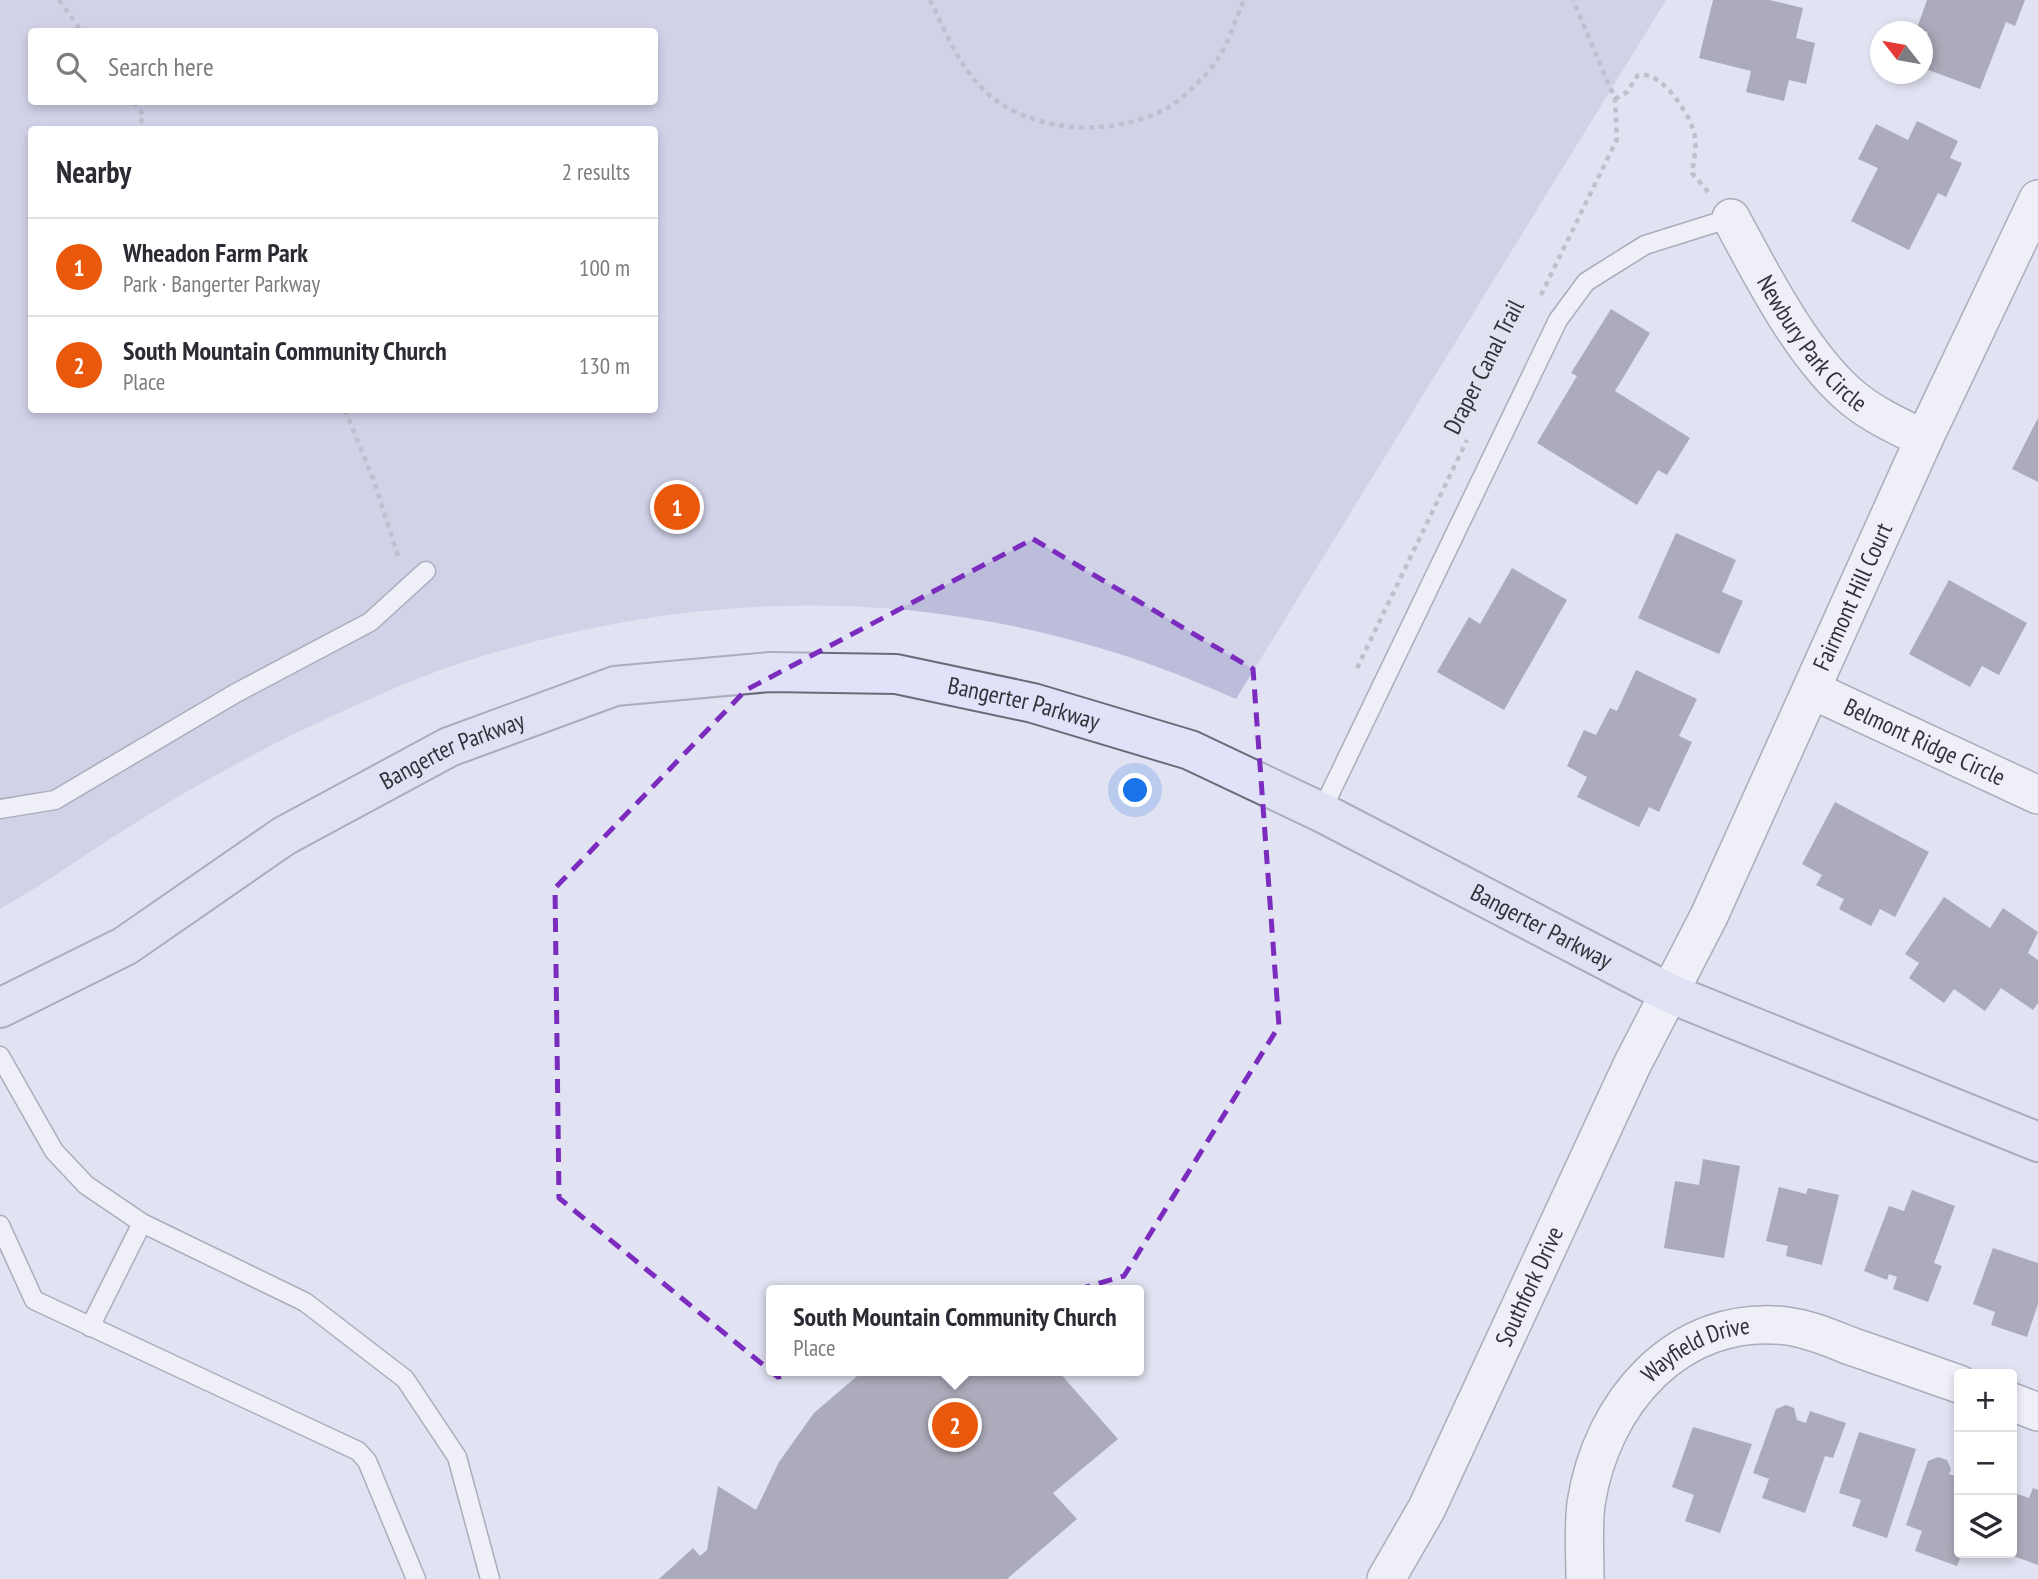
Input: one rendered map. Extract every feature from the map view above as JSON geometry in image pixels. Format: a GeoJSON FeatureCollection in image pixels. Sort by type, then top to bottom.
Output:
{"type":"FeatureCollection","features":[{"type":"Feature","properties":{"kind":"main road","name":"Bangerter Parkway"},"geometry":{"type":"LineString","coordinates":[[0,1008],[125,946],[284,836],[449,747],[615,686],[770,672],[896,674],[1033,703],[1190,750],[1321,812],[1669,993],[2038,1142]]}},
{"type":"Feature","properties":{"kind":"street","name":"Fairmont Hill Court"},"geometry":{"type":"LineString","coordinates":[[1669,993],[1709,916],[1924,439],[2038,199]]}},
{"type":"Feature","properties":{"kind":"street","name":"Newbury Park Circle"},"geometry":{"type":"LineString","coordinates":[[1731,218],[1774,299],[1835,382],[1855,400],[1889,422],[1924,439]]}},
{"type":"Feature","properties":{"kind":"street","name":"Belmont Ridge Circle"},"geometry":{"type":"LineString","coordinates":[[1812,690],[2038,794]]}},
{"type":"Feature","properties":{"kind":"street","name":"Southfork Drive"},"geometry":{"type":"LineString","coordinates":[[1386,1579],[1427,1508],[1632,1065],[1669,993]]}},
{"type":"Feature","properties":{"kind":"street","name":"Wayfield Drive"},"geometry":{"type":"LineString","coordinates":[[1585,1579],[1586,1507],[1596,1461],[1606,1438],[1631,1394],[1647,1374],[1688,1343],[1737,1327],[1790,1327],[1954,1382]]}},
{"type":"Feature","properties":{"kind":"street"},"geometry":{"type":"LineString","coordinates":[[2017,1404],[2038,1412]]}},
{"type":"Feature","properties":{"kind":"lane"},"geometry":{"type":"LineString","coordinates":[[1321,812],[1558,320],[1586,282],[1645,246],[1731,218]]}},
{"type":"Feature","properties":{"kind":"lane"},"geometry":{"type":"LineString","coordinates":[[0,809],[55,800],[236,693],[370,622],[426,571]]}},
{"type":"Feature","properties":{"kind":"lane"},"geometry":{"type":"LineString","coordinates":[[0,1056],[54,1151],[86,1185],[142,1223],[305,1302],[405,1379],[457,1457],[490,1579]]}},
{"type":"Feature","properties":{"kind":"lane"},"geometry":{"type":"LineString","coordinates":[[90,1327],[142,1223]]}},
{"type":"Feature","properties":{"kind":"lane"},"geometry":{"type":"LineString","coordinates":[[0,1225],[34,1300],[358,1451],[368,1461],[416,1579]]}},
{"type":"Feature","properties":{"kind":"path"},"geometry":{"type":"LineString","coordinates":[[59,0],[79,28]]}},
{"type":"Feature","properties":{"kind":"path"},"geometry":{"type":"LineString","coordinates":[[930,0],[962,65],[989,95],[1031,119],[1080,128],[1128,122],[1170,106],[1217,61],[1244,0]]}},
{"type":"Feature","properties":{"kind":"path","name":"Draper Canal Trail"},"geometry":{"type":"LineString","coordinates":[[1535,305],[1617,139],[1615,99],[1573,0]]}},
{"type":"Feature","properties":{"kind":"path"},"geometry":{"type":"LineString","coordinates":[[1615,99],[1627,92],[1637,76],[1650,75],[1661,82],[1693,128],[1696,144],[1692,173],[1731,218]]}},
{"type":"Feature","properties":{"kind":"path"},"geometry":{"type":"LineString","coordinates":[[136,105],[144,116],[138,126]]}},
{"type":"Feature","properties":{"kind":"path"},"geometry":{"type":"LineString","coordinates":[[346,413],[400,558],[392,566]]}},
{"type":"Feature","properties":{"kind":"path","name":"Draper Canal Trail"},"geometry":{"type":"LineString","coordinates":[[1354,674],[1468,438]]}},
{"type":"Feature","properties":{"kind":"highlighted area"},"geometry":{"type":"Polygon","coordinates":[[[1033,539],[1253,669],[1279,1026],[1124,1276],[778,1377],[559,1198],[555,888],[746,690],[1033,539]]]}},
{"type":"Feature","properties":{"kind":"shaded area"},"geometry":{"type":"Polygon","coordinates":[[[0,0],[1666,0],[1236,699],[1142,662],[1047,634],[952,615],[855,607],[758,607],[661,616],[564,634],[467,661],[377,696],[290,736],[214,776],[140,820],[0,909],[0,0]]]}},
{"type":"Feature","properties":{"kind":"building"},"geometry":{"type":"Polygon","coordinates":[[[1713,0],[1769,0],[1803,8],[1796,38],[1815,43],[1806,84],[1789,80],[1784,101],[1746,92],[1751,71],[1699,58],[1713,0]]]}},
{"type":"Feature","properties":{"kind":"building"},"geometry":{"type":"Polygon","coordinates":[[[1927,0],[2025,0],[2015,26],[2006,22],[1980,89],[1933,72],[1933,21],[1920,21],[1927,0]]]}},
{"type":"Feature","properties":{"kind":"building"},"geometry":{"type":"Polygon","coordinates":[[[1917,121],[1958,141],[1950,158],[1962,163],[1946,197],[1938,193],[1909,250],[1851,221],[1878,168],[1858,159],[1876,124],[1908,140],[1917,121]]]}},
{"type":"Feature","properties":{"kind":"building"},"geometry":{"type":"Polygon","coordinates":[[[1611,309],[1650,333],[1615,391],[1690,438],[1667,475],[1658,470],[1637,505],[1537,443],[1577,376],[1571,373],[1611,309]]]}},
{"type":"Feature","properties":{"kind":"building"},"geometry":{"type":"Polygon","coordinates":[[[2038,418],[2038,482],[2012,469],[2038,418]]]}},
{"type":"Feature","properties":{"kind":"building"},"geometry":{"type":"Polygon","coordinates":[[[1676,533],[1736,560],[1722,592],[1743,601],[1719,654],[1638,618],[1676,533]]]}},
{"type":"Feature","properties":{"kind":"building"},"geometry":{"type":"Polygon","coordinates":[[[1512,568],[1567,600],[1504,710],[1437,672],[1469,617],[1480,624],[1512,568]]]}},
{"type":"Feature","properties":{"kind":"building"},"geometry":{"type":"Polygon","coordinates":[[[1949,580],[2027,623],[1999,675],[1982,666],[1970,687],[1909,654],[1949,580]]]}},
{"type":"Feature","properties":{"kind":"building"},"geometry":{"type":"Polygon","coordinates":[[[1636,670],[1697,699],[1679,736],[1692,742],[1659,812],[1649,807],[1639,827],[1577,797],[1587,777],[1567,766],[1584,730],[1596,735],[1610,708],[1617,711],[1636,670]]]}},
{"type":"Feature","properties":{"kind":"building"},"geometry":{"type":"Polygon","coordinates":[[[1835,802],[1929,852],[1895,917],[1880,909],[1871,926],[1839,909],[1844,899],[1816,885],[1822,875],[1802,864],[1835,802]]]}},
{"type":"Feature","properties":{"kind":"building"},"geometry":{"type":"Polygon","coordinates":[[[1944,897],[1990,928],[2003,908],[2038,932],[2028,953],[2038,960],[2038,1003],[2033,1010],[2001,988],[1985,1011],[1954,989],[1944,1003],[1909,978],[1919,963],[1905,954],[1944,897]]]}},
{"type":"Feature","properties":{"kind":"building"},"geometry":{"type":"Polygon","coordinates":[[[1703,1159],[1740,1166],[1724,1258],[1664,1248],[1675,1181],[1699,1185],[1703,1159]]]}},
{"type":"Feature","properties":{"kind":"building"},"geometry":{"type":"Polygon","coordinates":[[[1779,1187],[1806,1194],[1808,1188],[1839,1195],[1822,1265],[1786,1256],[1788,1246],[1766,1241],[1779,1187]]]}},
{"type":"Feature","properties":{"kind":"building"},"geometry":{"type":"Polygon","coordinates":[[[1912,1190],[1955,1206],[1934,1263],[1942,1266],[1928,1302],[1893,1289],[1897,1277],[1889,1274],[1887,1280],[1864,1271],[1889,1206],[1904,1211],[1912,1190]]]}},
{"type":"Feature","properties":{"kind":"building"},"geometry":{"type":"Polygon","coordinates":[[[1993,1248],[2038,1263],[2038,1304],[2027,1337],[1991,1325],[1995,1312],[1973,1304],[1993,1248]]]}},
{"type":"Feature","properties":{"kind":"building"},"geometry":{"type":"Polygon","coordinates":[[[857,1376],[1062,1376],[1118,1439],[1053,1493],[1077,1519],[1007,1579],[659,1579],[693,1548],[700,1556],[707,1550],[718,1486],[756,1510],[779,1462],[814,1413],[857,1376]]]}},
{"type":"Feature","properties":{"kind":"building"},"geometry":{"type":"Polygon","coordinates":[[[1786,1405],[1794,1408],[1797,1420],[1806,1423],[1810,1411],[1846,1423],[1833,1458],[1825,1456],[1805,1513],[1762,1498],[1769,1479],[1753,1473],[1776,1409],[1786,1405]]]}},
{"type":"Feature","properties":{"kind":"building"},"geometry":{"type":"Polygon","coordinates":[[[1693,1427],[1752,1444],[1720,1533],[1685,1521],[1694,1495],[1672,1487],[1693,1427]]]}},
{"type":"Feature","properties":{"kind":"building"},"geometry":{"type":"Polygon","coordinates":[[[1859,1432],[1916,1449],[1887,1538],[1852,1526],[1861,1500],[1839,1493],[1859,1432]]]}},
{"type":"Feature","properties":{"kind":"building"},"geometry":{"type":"Polygon","coordinates":[[[1938,1457],[1947,1460],[1951,1469],[1949,1474],[1954,1476],[1954,1558],[1960,1558],[1957,1566],[1915,1551],[1922,1531],[1906,1525],[1928,1461],[1938,1457]]]}},
{"type":"Feature","properties":{"kind":"building"},"geometry":{"type":"Polygon","coordinates":[[[2033,1488],[2038,1490],[2038,1565],[2017,1557],[2017,1494],[2029,1498],[2033,1488]]]}},
{"type":"Feature","properties":{"kind":"place","name":"Wheadon Farm Park"},"geometry":{"type":"Point","coordinates":[677,507]}},
{"type":"Feature","properties":{"kind":"place","name":"South Mountain Community Church"},"geometry":{"type":"Point","coordinates":[955,1425]}}]}
